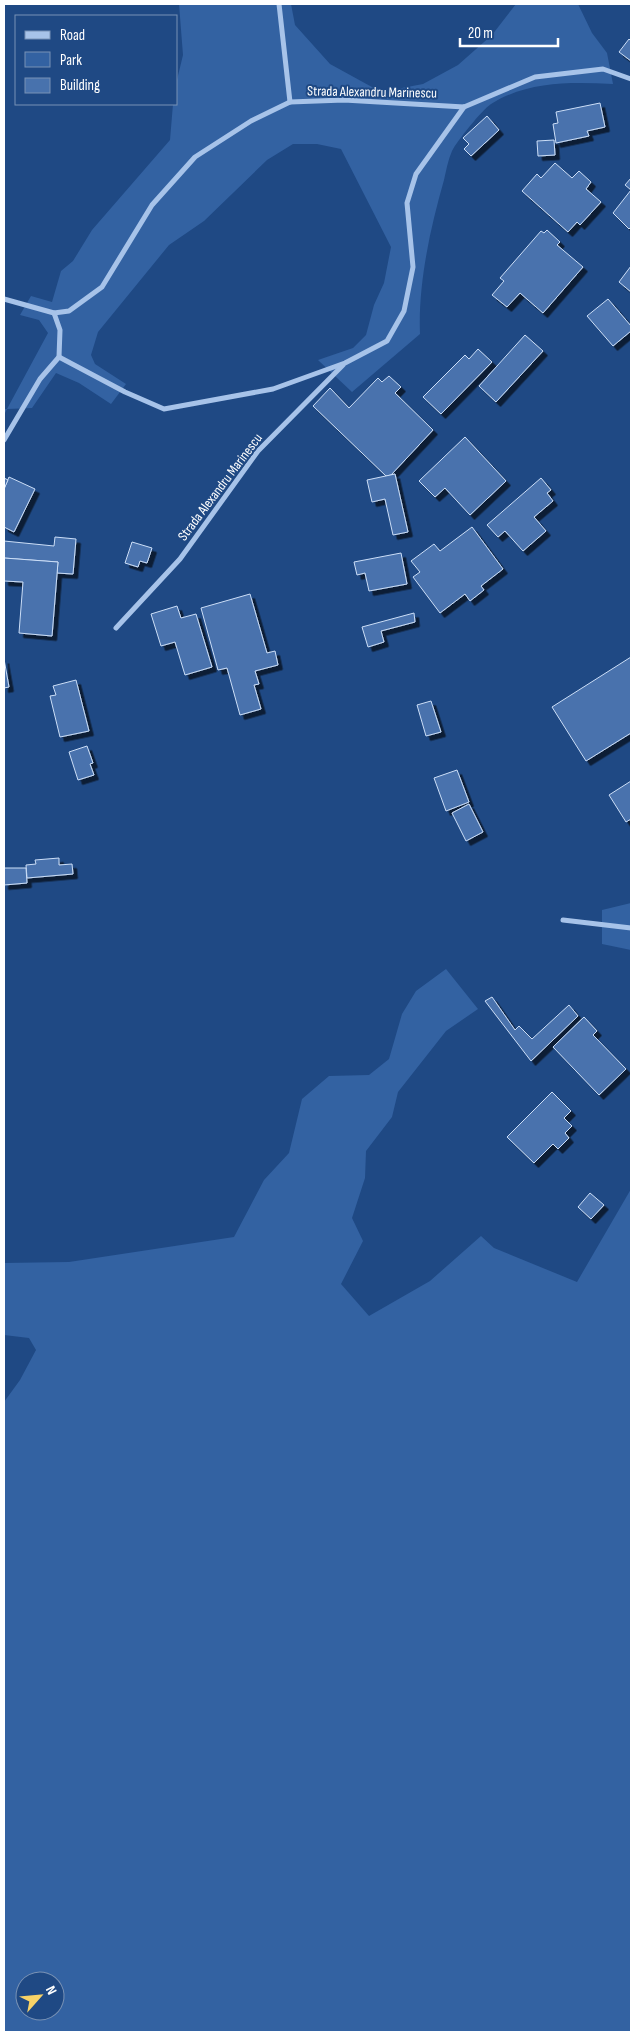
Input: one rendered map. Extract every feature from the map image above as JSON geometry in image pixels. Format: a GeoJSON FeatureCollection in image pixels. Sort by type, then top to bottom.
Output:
{"type":"FeatureCollection","features":[{"type":"Feature","properties":{"kind":"street"},"geometry":{"type":"LineString","coordinates":[[279,4],[290,102]]}},
{"type":"Feature","properties":{"kind":"street","name":"Strada Alexandru Marinescu"},"geometry":{"type":"LineString","coordinates":[[54,313],[68,311],[102,287],[152,205],[195,157],[251,121],[290,102],[344,100],[464,107],[535,77],[604,69],[631,79]]}},
{"type":"Feature","properties":{"kind":"street","name":"Strada Alexandru Marinescu"},"geometry":{"type":"LineString","coordinates":[[59,358],[125,392],[164,409],[272,389],[345,363],[387,341],[404,312],[413,267],[407,203],[416,174],[464,107]]}},
{"type":"Feature","properties":{"kind":"street"},"geometry":{"type":"LineString","coordinates":[[4,299],[54,313],[60,330],[59,358],[40,378],[4,440]]}},
{"type":"Feature","properties":{"kind":"street","name":"Strada Alexandru Marinescu"},"geometry":{"type":"LineString","coordinates":[[116,628],[180,559],[258,451],[345,363]]}},
{"type":"Feature","properties":{"kind":"street"},"geometry":{"type":"LineString","coordinates":[[563,920],[631,928]]}},
{"type":"Feature","properties":{"kind":"green space"},"geometry":{"type":"Polygon","coordinates":[[[179,4],[291,4],[295,25],[330,64],[381,92],[423,84],[458,65],[492,35],[516,4],[578,4],[592,33],[607,53],[613,84],[565,83],[520,91],[505,96],[487,107],[464,133],[451,154],[434,218],[423,276],[420,334],[352,392],[318,360],[353,348],[366,335],[374,305],[384,283],[391,247],[341,149],[317,144],[293,144],[267,160],[204,221],[169,245],[98,332],[91,355],[95,364],[126,384],[111,404],[79,383],[56,373],[32,408],[7,409],[48,333],[39,320],[20,315],[31,296],[52,302],[61,271],[73,261],[92,230],[170,140],[173,105],[178,105],[178,76],[183,55],[179,4]]]}},
{"type":"Feature","properties":{"kind":"green space"},"geometry":{"type":"Polygon","coordinates":[[[631,903],[631,950],[602,944],[602,910],[631,903]]]}},
{"type":"Feature","properties":{"kind":"green space"},"geometry":{"type":"Polygon","coordinates":[[[446,969],[478,1009],[446,1031],[398,1092],[392,1117],[366,1151],[365,1178],[352,1218],[363,1241],[341,1284],[369,1316],[430,1281],[481,1236],[494,1248],[577,1282],[631,1189],[631,2032],[4,2032],[4,1402],[20,1380],[36,1350],[29,1338],[4,1335],[4,1263],[69,1262],[234,1237],[264,1180],[289,1153],[302,1099],[329,1076],[369,1075],[389,1059],[402,1014],[416,991],[446,969]]]}},
{"type":"Feature","properties":{"kind":"building"},"geometry":{"type":"Polygon","coordinates":[[[629,39],[631,41],[631,61],[619,52],[629,39]]]}},
{"type":"Feature","properties":{"kind":"building"},"geometry":{"type":"Polygon","coordinates":[[[600,103],[605,127],[587,131],[589,136],[556,143],[553,124],[558,123],[556,112],[600,103]]]}},
{"type":"Feature","properties":{"kind":"building"},"geometry":{"type":"Polygon","coordinates":[[[487,116],[499,130],[471,156],[464,149],[469,144],[463,138],[487,116]]]}},
{"type":"Feature","properties":{"kind":"building"},"geometry":{"type":"Polygon","coordinates":[[[554,140],[555,155],[538,156],[537,141],[554,140]]]}},
{"type":"Feature","properties":{"kind":"building"},"geometry":{"type":"Polygon","coordinates":[[[555,163],[572,178],[579,171],[591,182],[586,189],[601,202],[580,225],[577,222],[568,232],[522,191],[537,174],[541,178],[555,163]]]}},
{"type":"Feature","properties":{"kind":"building"},"geometry":{"type":"Polygon","coordinates":[[[631,178],[631,190],[625,185],[631,178]]]}},
{"type":"Feature","properties":{"kind":"building"},"geometry":{"type":"Polygon","coordinates":[[[631,190],[631,227],[629,229],[613,213],[631,190]]]}},
{"type":"Feature","properties":{"kind":"building"},"geometry":{"type":"Polygon","coordinates":[[[547,230],[560,242],[557,245],[583,267],[543,313],[520,293],[507,307],[492,295],[504,281],[500,278],[541,231],[544,233],[547,230]]]}},
{"type":"Feature","properties":{"kind":"building"},"geometry":{"type":"Polygon","coordinates":[[[631,266],[631,292],[619,282],[631,266]]]}},
{"type":"Feature","properties":{"kind":"building"},"geometry":{"type":"Polygon","coordinates":[[[608,299],[631,326],[631,331],[613,346],[587,316],[608,299]]]}},
{"type":"Feature","properties":{"kind":"building"},"geometry":{"type":"Polygon","coordinates":[[[525,335],[543,351],[496,402],[479,386],[525,335]]]}},
{"type":"Feature","properties":{"kind":"building"},"geometry":{"type":"Polygon","coordinates":[[[478,349],[492,362],[441,414],[423,397],[465,355],[469,359],[478,349]]]}},
{"type":"Feature","properties":{"kind":"building"},"geometry":{"type":"Polygon","coordinates":[[[389,376],[401,387],[395,393],[433,430],[391,475],[386,476],[313,406],[330,388],[349,408],[378,378],[382,382],[389,376]]]}},
{"type":"Feature","properties":{"kind":"building"},"geometry":{"type":"Polygon","coordinates":[[[465,437],[506,481],[470,515],[445,488],[435,497],[419,481],[465,437]]]}},
{"type":"Feature","properties":{"kind":"building"},"geometry":{"type":"Polygon","coordinates":[[[395,474],[408,532],[393,535],[385,499],[372,502],[367,480],[395,474]]]}},
{"type":"Feature","properties":{"kind":"building"},"geometry":{"type":"Polygon","coordinates":[[[9,477],[35,489],[14,532],[4,527],[4,489],[9,477]]]}},
{"type":"Feature","properties":{"kind":"building"},"geometry":{"type":"Polygon","coordinates":[[[4,478],[8,480],[4,489],[4,478]]]}},
{"type":"Feature","properties":{"kind":"building"},"geometry":{"type":"Polygon","coordinates":[[[541,478],[551,490],[547,493],[553,501],[534,517],[546,531],[523,551],[505,531],[498,537],[487,525],[541,478]]]}},
{"type":"Feature","properties":{"kind":"building"},"geometry":{"type":"Polygon","coordinates":[[[472,527],[503,569],[481,586],[484,590],[470,601],[465,594],[440,613],[413,577],[420,572],[411,561],[434,544],[440,551],[472,527]]]}},
{"type":"Feature","properties":{"kind":"building"},"geometry":{"type":"Polygon","coordinates":[[[55,537],[76,539],[73,574],[57,573],[58,562],[4,558],[4,541],[54,546],[55,537]]]}},
{"type":"Feature","properties":{"kind":"building"},"geometry":{"type":"Polygon","coordinates":[[[132,542],[152,548],[147,563],[140,561],[138,567],[125,563],[132,542]]]}},
{"type":"Feature","properties":{"kind":"building"},"geometry":{"type":"Polygon","coordinates":[[[401,553],[407,584],[369,591],[365,573],[357,575],[354,562],[401,553]]]}},
{"type":"Feature","properties":{"kind":"building"},"geometry":{"type":"Polygon","coordinates":[[[4,558],[58,562],[52,636],[19,633],[23,582],[4,581],[4,558]]]}},
{"type":"Feature","properties":{"kind":"building"},"geometry":{"type":"Polygon","coordinates":[[[250,594],[267,653],[275,651],[278,665],[255,671],[259,684],[254,685],[261,709],[240,715],[227,668],[218,670],[201,608],[250,594]]]}},
{"type":"Feature","properties":{"kind":"building"},"geometry":{"type":"Polygon","coordinates":[[[177,606],[181,618],[196,614],[212,667],[185,675],[175,642],[161,646],[151,614],[177,606]]]}},
{"type":"Feature","properties":{"kind":"building"},"geometry":{"type":"Polygon","coordinates":[[[414,613],[415,622],[381,631],[384,642],[368,647],[362,627],[414,613]]]}},
{"type":"Feature","properties":{"kind":"building"},"geometry":{"type":"Polygon","coordinates":[[[631,657],[631,733],[586,761],[552,707],[631,657]]]}},
{"type":"Feature","properties":{"kind":"building"},"geometry":{"type":"Polygon","coordinates":[[[4,659],[9,687],[4,688],[4,659]]]}},
{"type":"Feature","properties":{"kind":"building"},"geometry":{"type":"Polygon","coordinates":[[[76,680],[89,731],[60,737],[50,696],[56,695],[53,686],[76,680]]]}},
{"type":"Feature","properties":{"kind":"building"},"geometry":{"type":"Polygon","coordinates":[[[431,701],[441,732],[426,736],[417,705],[431,701]]]}},
{"type":"Feature","properties":{"kind":"building"},"geometry":{"type":"Polygon","coordinates":[[[87,746],[93,763],[90,764],[94,775],[78,780],[69,752],[87,746]]]}},
{"type":"Feature","properties":{"kind":"building"},"geometry":{"type":"Polygon","coordinates":[[[457,770],[469,802],[446,811],[434,778],[457,770]]]}},
{"type":"Feature","properties":{"kind":"building"},"geometry":{"type":"Polygon","coordinates":[[[631,781],[631,819],[626,822],[609,795],[631,781]]]}},
{"type":"Feature","properties":{"kind":"building"},"geometry":{"type":"Polygon","coordinates":[[[469,804],[483,832],[466,841],[452,813],[469,804]]]}},
{"type":"Feature","properties":{"kind":"building"},"geometry":{"type":"Polygon","coordinates":[[[59,858],[59,865],[72,864],[73,874],[27,878],[26,865],[36,864],[35,860],[59,858]]]}},
{"type":"Feature","properties":{"kind":"building"},"geometry":{"type":"Polygon","coordinates":[[[4,868],[26,868],[27,883],[4,885],[4,868]]]}},
{"type":"Feature","properties":{"kind":"building"},"geometry":{"type":"Polygon","coordinates":[[[492,997],[515,1030],[519,1026],[532,1039],[569,1005],[578,1016],[531,1061],[485,1001],[492,997]]]}},
{"type":"Feature","properties":{"kind":"building"},"geometry":{"type":"Polygon","coordinates":[[[584,1017],[597,1031],[593,1035],[626,1069],[599,1095],[553,1047],[584,1017]]]}},
{"type":"Feature","properties":{"kind":"building"},"geometry":{"type":"Polygon","coordinates":[[[552,1092],[571,1111],[564,1118],[572,1126],[565,1133],[569,1138],[558,1149],[553,1144],[534,1163],[507,1137],[552,1092]]]}},
{"type":"Feature","properties":{"kind":"building"},"geometry":{"type":"Polygon","coordinates":[[[590,1193],[604,1205],[591,1219],[578,1207],[590,1193]]]}}]}
